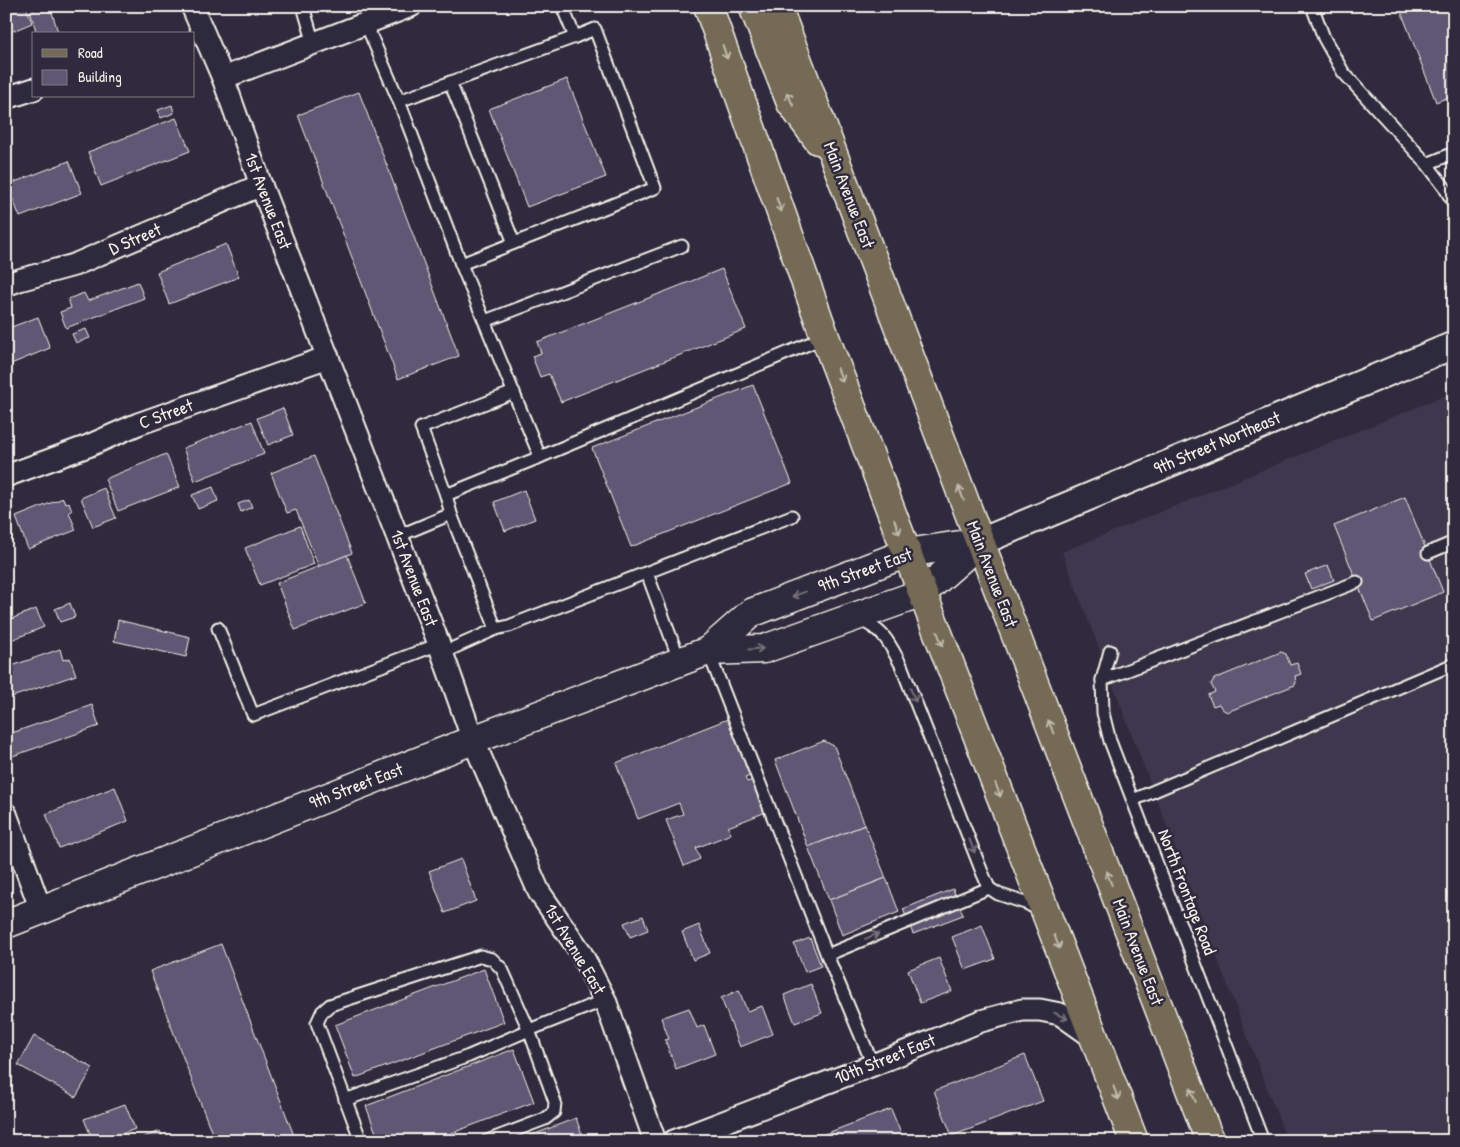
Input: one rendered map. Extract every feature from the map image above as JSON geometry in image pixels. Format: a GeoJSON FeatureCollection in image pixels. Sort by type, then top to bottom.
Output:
{"type":"FeatureCollection","features":[{"type":"Feature","properties":{"kind":"main road"},"geometry":{"type":"LineString","coordinates":[[708,6],[826,337],[922,593],[1134,1141]]}},
{"type":"Feature","properties":{"kind":"main road"},"geometry":{"type":"LineString","coordinates":[[753,6],[791,103],[838,168]]}},
{"type":"Feature","properties":{"kind":"main road","name":"Main Avenue East"},"geometry":{"type":"LineString","coordinates":[[778,6],[980,542],[1210,1141]]}},
{"type":"Feature","properties":{"kind":"main road","name":"9th Street East"},"geometry":{"type":"LineString","coordinates":[[708,651],[751,613],[907,553],[980,542]]}},
{"type":"Feature","properties":{"kind":"main road","name":"9th Street East"},"geometry":{"type":"LineString","coordinates":[[6,924],[473,740],[708,651],[764,649],[922,593],[980,542]]}},
{"type":"Feature","properties":{"kind":"street","name":"1st Avenue East"},"geometry":{"type":"LineString","coordinates":[[192,6],[193,31]]}},
{"type":"Feature","properties":{"kind":"street"},"geometry":{"type":"LineString","coordinates":[[222,78],[411,6]]}},
{"type":"Feature","properties":{"kind":"street","name":"1st Avenue East"},"geometry":{"type":"LineString","coordinates":[[195,34],[222,78],[261,185],[441,649],[473,740],[539,892],[580,951],[605,1000],[655,1141]]}},
{"type":"Feature","properties":{"kind":"street"},"geometry":{"type":"LineString","coordinates":[[6,98],[32,89]]}},
{"type":"Feature","properties":{"kind":"street","name":"D Street"},"geometry":{"type":"LineString","coordinates":[[6,285],[74,265],[261,185]]}},
{"type":"Feature","properties":{"kind":"street","name":"9th Street Northeast"},"geometry":{"type":"LineString","coordinates":[[980,542],[1454,345]]}},
{"type":"Feature","properties":{"kind":"street","name":"C Street"},"geometry":{"type":"LineString","coordinates":[[6,476],[88,446],[138,424],[328,357]]}},
{"type":"Feature","properties":{"kind":"street"},"geometry":{"type":"LineString","coordinates":[[6,814],[41,910]]}},
{"type":"Feature","properties":{"kind":"street","name":"10th Street East"},"geometry":{"type":"LineString","coordinates":[[674,1141],[873,1065],[981,1021],[1022,1010],[1040,1010],[1060,1014],[1094,1038]]}},
{"type":"Feature","properties":{"kind":"lane"},"geometry":{"type":"LineString","coordinates":[[303,6],[314,44]]}},
{"type":"Feature","properties":{"kind":"lane"},"geometry":{"type":"LineString","coordinates":[[562,6],[575,37]]}},
{"type":"Feature","properties":{"kind":"lane"},"geometry":{"type":"LineString","coordinates":[[1312,6],[1324,38],[1343,72],[1427,164],[1446,188],[1454,204]]}},
{"type":"Feature","properties":{"kind":"lane"},"geometry":{"type":"LineString","coordinates":[[366,24],[540,458]]}},
{"type":"Feature","properties":{"kind":"lane"},"geometry":{"type":"LineString","coordinates":[[398,101],[595,29],[655,188],[461,264]]}},
{"type":"Feature","properties":{"kind":"lane"},"geometry":{"type":"LineString","coordinates":[[450,82],[514,243]]}},
{"type":"Feature","properties":{"kind":"lane"},"geometry":{"type":"LineString","coordinates":[[1427,164],[1454,153]]}},
{"type":"Feature","properties":{"kind":"lane"},"geometry":{"type":"LineString","coordinates":[[484,321],[682,246]]}},
{"type":"Feature","properties":{"kind":"lane"},"geometry":{"type":"LineString","coordinates":[[446,495],[540,458],[826,337]]}},
{"type":"Feature","properties":{"kind":"lane"},"geometry":{"type":"LineString","coordinates":[[496,629],[451,514],[446,495],[421,428],[514,392]]}},
{"type":"Feature","properties":{"kind":"lane"},"geometry":{"type":"LineString","coordinates":[[398,536],[451,514]]}},
{"type":"Feature","properties":{"kind":"lane"},"geometry":{"type":"LineString","coordinates":[[218,628],[253,715],[509,626],[792,516]]}},
{"type":"Feature","properties":{"kind":"lane"},"geometry":{"type":"LineString","coordinates":[[1428,554],[1454,542]]}},
{"type":"Feature","properties":{"kind":"lane"},"geometry":{"type":"LineString","coordinates":[[647,573],[680,662]]}},
{"type":"Feature","properties":{"kind":"lane"},"geometry":{"type":"LineString","coordinates":[[1102,680],[1357,582]]}},
{"type":"Feature","properties":{"kind":"lane"},"geometry":{"type":"LineString","coordinates":[[855,617],[875,627],[887,638],[902,664],[989,888],[998,894],[1028,904],[1046,914]]}},
{"type":"Feature","properties":{"kind":"lane"},"geometry":{"type":"LineString","coordinates":[[708,651],[827,955],[873,1065]]}},
{"type":"Feature","properties":{"kind":"lane","name":"North Frontage Road"},"geometry":{"type":"LineString","coordinates":[[1110,651],[1102,680],[1103,713],[1110,741],[1263,1141]]}},
{"type":"Feature","properties":{"kind":"lane"},"geometry":{"type":"LineString","coordinates":[[1133,800],[1454,664]]}},
{"type":"Feature","properties":{"kind":"lane"},"geometry":{"type":"LineString","coordinates":[[827,955],[989,888]]}},
{"type":"Feature","properties":{"kind":"lane"},"geometry":{"type":"LineString","coordinates":[[361,1141],[316,1023],[322,1012],[330,1005],[481,956],[492,959],[502,969],[529,1030],[555,1102],[554,1112],[545,1119],[487,1141]]}},
{"type":"Feature","properties":{"kind":"lane"},"geometry":{"type":"LineString","coordinates":[[345,1100],[469,1056],[605,1000]]}},
{"type":"Feature","properties":{"kind":"shaded area"},"geometry":{"type":"Polygon","coordinates":[[[1454,392],[1454,1141],[1287,1141],[1062,552],[1454,392]]]}},
{"type":"Feature","properties":{"kind":"building"},"geometry":{"type":"Polygon","coordinates":[[[6,6],[26,6],[32,23],[6,34],[6,6]]]}},
{"type":"Feature","properties":{"kind":"building"},"geometry":{"type":"Polygon","coordinates":[[[50,6],[58,32],[36,32],[30,11],[50,6]]]}},
{"type":"Feature","properties":{"kind":"building"},"geometry":{"type":"Polygon","coordinates":[[[1399,6],[1454,6],[1454,95],[1436,102],[1399,6]]]}},
{"type":"Feature","properties":{"kind":"building"},"geometry":{"type":"Polygon","coordinates":[[[567,79],[606,177],[527,207],[489,109],[567,79]]]}},
{"type":"Feature","properties":{"kind":"building"},"geometry":{"type":"Polygon","coordinates":[[[359,92],[459,356],[398,379],[298,115],[359,92]]]}},
{"type":"Feature","properties":{"kind":"building"},"geometry":{"type":"Polygon","coordinates":[[[172,105],[174,113],[161,118],[158,110],[172,105]]]}},
{"type":"Feature","properties":{"kind":"building"},"geometry":{"type":"Polygon","coordinates":[[[176,118],[190,151],[101,186],[88,152],[176,118]]]}},
{"type":"Feature","properties":{"kind":"building"},"geometry":{"type":"Polygon","coordinates":[[[69,161],[82,193],[20,217],[7,185],[69,161]]]}},
{"type":"Feature","properties":{"kind":"building"},"geometry":{"type":"Polygon","coordinates":[[[226,244],[239,277],[169,304],[157,272],[226,244]]]}},
{"type":"Feature","properties":{"kind":"building"},"geometry":{"type":"Polygon","coordinates":[[[722,269],[746,329],[561,402],[549,374],[540,377],[532,356],[541,353],[537,342],[722,269]]]}},
{"type":"Feature","properties":{"kind":"building"},"geometry":{"type":"Polygon","coordinates":[[[138,282],[144,298],[66,328],[60,312],[71,308],[68,299],[84,293],[88,301],[138,282]]]}},
{"type":"Feature","properties":{"kind":"building"},"geometry":{"type":"Polygon","coordinates":[[[38,317],[50,348],[6,366],[6,329],[38,317]]]}},
{"type":"Feature","properties":{"kind":"building"},"geometry":{"type":"Polygon","coordinates":[[[86,329],[90,338],[76,343],[72,334],[86,329]]]}},
{"type":"Feature","properties":{"kind":"building"},"geometry":{"type":"Polygon","coordinates":[[[753,385],[792,483],[631,547],[592,448],[753,385]]]}},
{"type":"Feature","properties":{"kind":"building"},"geometry":{"type":"Polygon","coordinates":[[[283,408],[293,435],[268,445],[257,418],[283,408]]]}},
{"type":"Feature","properties":{"kind":"building"},"geometry":{"type":"Polygon","coordinates":[[[252,421],[264,454],[195,481],[183,448],[252,421]]]}},
{"type":"Feature","properties":{"kind":"building"},"geometry":{"type":"Polygon","coordinates":[[[166,454],[180,487],[118,511],[105,479],[166,454]]]}},
{"type":"Feature","properties":{"kind":"building"},"geometry":{"type":"Polygon","coordinates":[[[314,456],[352,553],[319,567],[296,510],[287,513],[271,473],[314,456]]]}},
{"type":"Feature","properties":{"kind":"building"},"geometry":{"type":"Polygon","coordinates":[[[213,487],[218,501],[198,509],[192,495],[213,487]]]}},
{"type":"Feature","properties":{"kind":"building"},"geometry":{"type":"Polygon","coordinates":[[[104,488],[116,518],[93,527],[81,498],[104,488]]]}},
{"type":"Feature","properties":{"kind":"building"},"geometry":{"type":"Polygon","coordinates":[[[524,490],[535,519],[505,531],[494,502],[524,490]]]}},
{"type":"Feature","properties":{"kind":"building"},"geometry":{"type":"Polygon","coordinates":[[[1405,497],[1443,592],[1373,621],[1334,526],[1405,497]]]}},
{"type":"Feature","properties":{"kind":"building"},"geometry":{"type":"Polygon","coordinates":[[[63,498],[65,503],[69,502],[72,511],[69,512],[76,530],[28,549],[16,517],[63,498]]]}},
{"type":"Feature","properties":{"kind":"building"},"geometry":{"type":"Polygon","coordinates":[[[249,500],[252,507],[241,512],[238,504],[249,500]]]}},
{"type":"Feature","properties":{"kind":"building"},"geometry":{"type":"Polygon","coordinates":[[[300,526],[314,564],[260,585],[245,548],[300,526]]]}},
{"type":"Feature","properties":{"kind":"building"},"geometry":{"type":"Polygon","coordinates":[[[347,555],[366,603],[295,630],[277,583],[347,555]]]}},
{"type":"Feature","properties":{"kind":"building"},"geometry":{"type":"Polygon","coordinates":[[[1328,565],[1334,580],[1311,589],[1305,574],[1328,565]]]}},
{"type":"Feature","properties":{"kind":"building"},"geometry":{"type":"Polygon","coordinates":[[[70,603],[75,617],[60,622],[55,609],[70,603]]]}},
{"type":"Feature","properties":{"kind":"building"},"geometry":{"type":"Polygon","coordinates":[[[36,609],[44,627],[6,642],[6,621],[36,609]]]}},
{"type":"Feature","properties":{"kind":"building"},"geometry":{"type":"Polygon","coordinates":[[[118,620],[190,637],[186,657],[114,641],[118,620]]]}},
{"type":"Feature","properties":{"kind":"building"},"geometry":{"type":"Polygon","coordinates":[[[60,649],[63,660],[70,658],[76,675],[6,699],[6,668],[60,649]]]}},
{"type":"Feature","properties":{"kind":"building"},"geometry":{"type":"Polygon","coordinates":[[[1281,652],[1286,654],[1290,665],[1297,663],[1301,674],[1295,676],[1295,685],[1227,712],[1219,704],[1213,706],[1208,695],[1215,692],[1211,684],[1214,679],[1281,652]]]}},
{"type":"Feature","properties":{"kind":"building"},"geometry":{"type":"Polygon","coordinates":[[[92,705],[99,726],[7,758],[6,735],[92,705]]]}},
{"type":"Feature","properties":{"kind":"building"},"geometry":{"type":"Polygon","coordinates":[[[733,717],[755,774],[745,778],[747,782],[753,780],[766,812],[728,827],[731,834],[696,848],[700,859],[684,866],[666,820],[683,814],[679,803],[638,819],[616,763],[733,717]]]}},
{"type":"Feature","properties":{"kind":"building"},"geometry":{"type":"Polygon","coordinates":[[[824,741],[834,746],[865,825],[808,847],[775,760],[824,741]]]}},
{"type":"Feature","properties":{"kind":"building"},"geometry":{"type":"Polygon","coordinates":[[[115,787],[128,821],[59,848],[46,814],[115,787]]]}},
{"type":"Feature","properties":{"kind":"building"},"geometry":{"type":"Polygon","coordinates":[[[865,825],[886,878],[829,900],[808,847],[865,825]]]}},
{"type":"Feature","properties":{"kind":"building"},"geometry":{"type":"Polygon","coordinates":[[[461,859],[476,901],[445,913],[429,871],[461,859]]]}},
{"type":"Feature","properties":{"kind":"building"},"geometry":{"type":"Polygon","coordinates":[[[886,878],[899,912],[842,935],[829,900],[886,878]]]}},
{"type":"Feature","properties":{"kind":"building"},"geometry":{"type":"Polygon","coordinates":[[[953,889],[963,915],[913,934],[903,909],[953,889]]]}},
{"type":"Feature","properties":{"kind":"building"},"geometry":{"type":"Polygon","coordinates":[[[643,916],[648,930],[630,937],[624,923],[643,916]]]}},
{"type":"Feature","properties":{"kind":"building"},"geometry":{"type":"Polygon","coordinates":[[[699,925],[710,953],[693,960],[682,932],[699,925]]]}},
{"type":"Feature","properties":{"kind":"building"},"geometry":{"type":"Polygon","coordinates":[[[982,925],[995,959],[965,970],[952,937],[982,925]]]}},
{"type":"Feature","properties":{"kind":"building"},"geometry":{"type":"Polygon","coordinates":[[[810,938],[821,966],[805,972],[794,944],[810,938]]]}},
{"type":"Feature","properties":{"kind":"building"},"geometry":{"type":"Polygon","coordinates":[[[221,944],[296,1141],[215,1141],[150,971],[221,944]]]}},
{"type":"Feature","properties":{"kind":"building"},"geometry":{"type":"Polygon","coordinates":[[[939,958],[952,991],[920,1003],[908,970],[939,958]]]}},
{"type":"Feature","properties":{"kind":"building"},"geometry":{"type":"Polygon","coordinates":[[[484,969],[504,1022],[355,1078],[335,1025],[484,969]]]}},
{"type":"Feature","properties":{"kind":"building"},"geometry":{"type":"Polygon","coordinates":[[[811,984],[822,1013],[795,1023],[784,995],[811,984]]]}},
{"type":"Feature","properties":{"kind":"building"},"geometry":{"type":"Polygon","coordinates":[[[739,990],[747,1011],[762,1006],[773,1034],[740,1047],[721,998],[739,990]]]}},
{"type":"Feature","properties":{"kind":"building"},"geometry":{"type":"Polygon","coordinates":[[[689,1008],[697,1028],[704,1025],[715,1054],[676,1069],[665,1040],[669,1039],[661,1018],[689,1008]]]}},
{"type":"Feature","properties":{"kind":"building"},"geometry":{"type":"Polygon","coordinates":[[[34,1036],[93,1068],[76,1097],[18,1065],[34,1036]]]}},
{"type":"Feature","properties":{"kind":"building"},"geometry":{"type":"Polygon","coordinates":[[[514,1049],[534,1102],[431,1141],[379,1141],[366,1106],[514,1049]]]}},
{"type":"Feature","properties":{"kind":"building"},"geometry":{"type":"Polygon","coordinates":[[[1025,1055],[1043,1101],[952,1136],[934,1091],[1025,1055]]]}},
{"type":"Feature","properties":{"kind":"building"},"geometry":{"type":"Polygon","coordinates":[[[125,1104],[135,1129],[104,1141],[93,1141],[84,1119],[125,1104]]]}},
{"type":"Feature","properties":{"kind":"building"},"geometry":{"type":"Polygon","coordinates":[[[891,1109],[904,1141],[825,1141],[822,1135],[891,1109]]]}},
{"type":"Feature","properties":{"kind":"building"},"geometry":{"type":"Polygon","coordinates":[[[576,1118],[584,1141],[517,1141],[576,1118]]]}},
{"type":"Feature","properties":{"kind":"building"},"geometry":{"type":"Polygon","coordinates":[[[160,1131],[164,1141],[134,1141],[160,1131]]]}}]}
